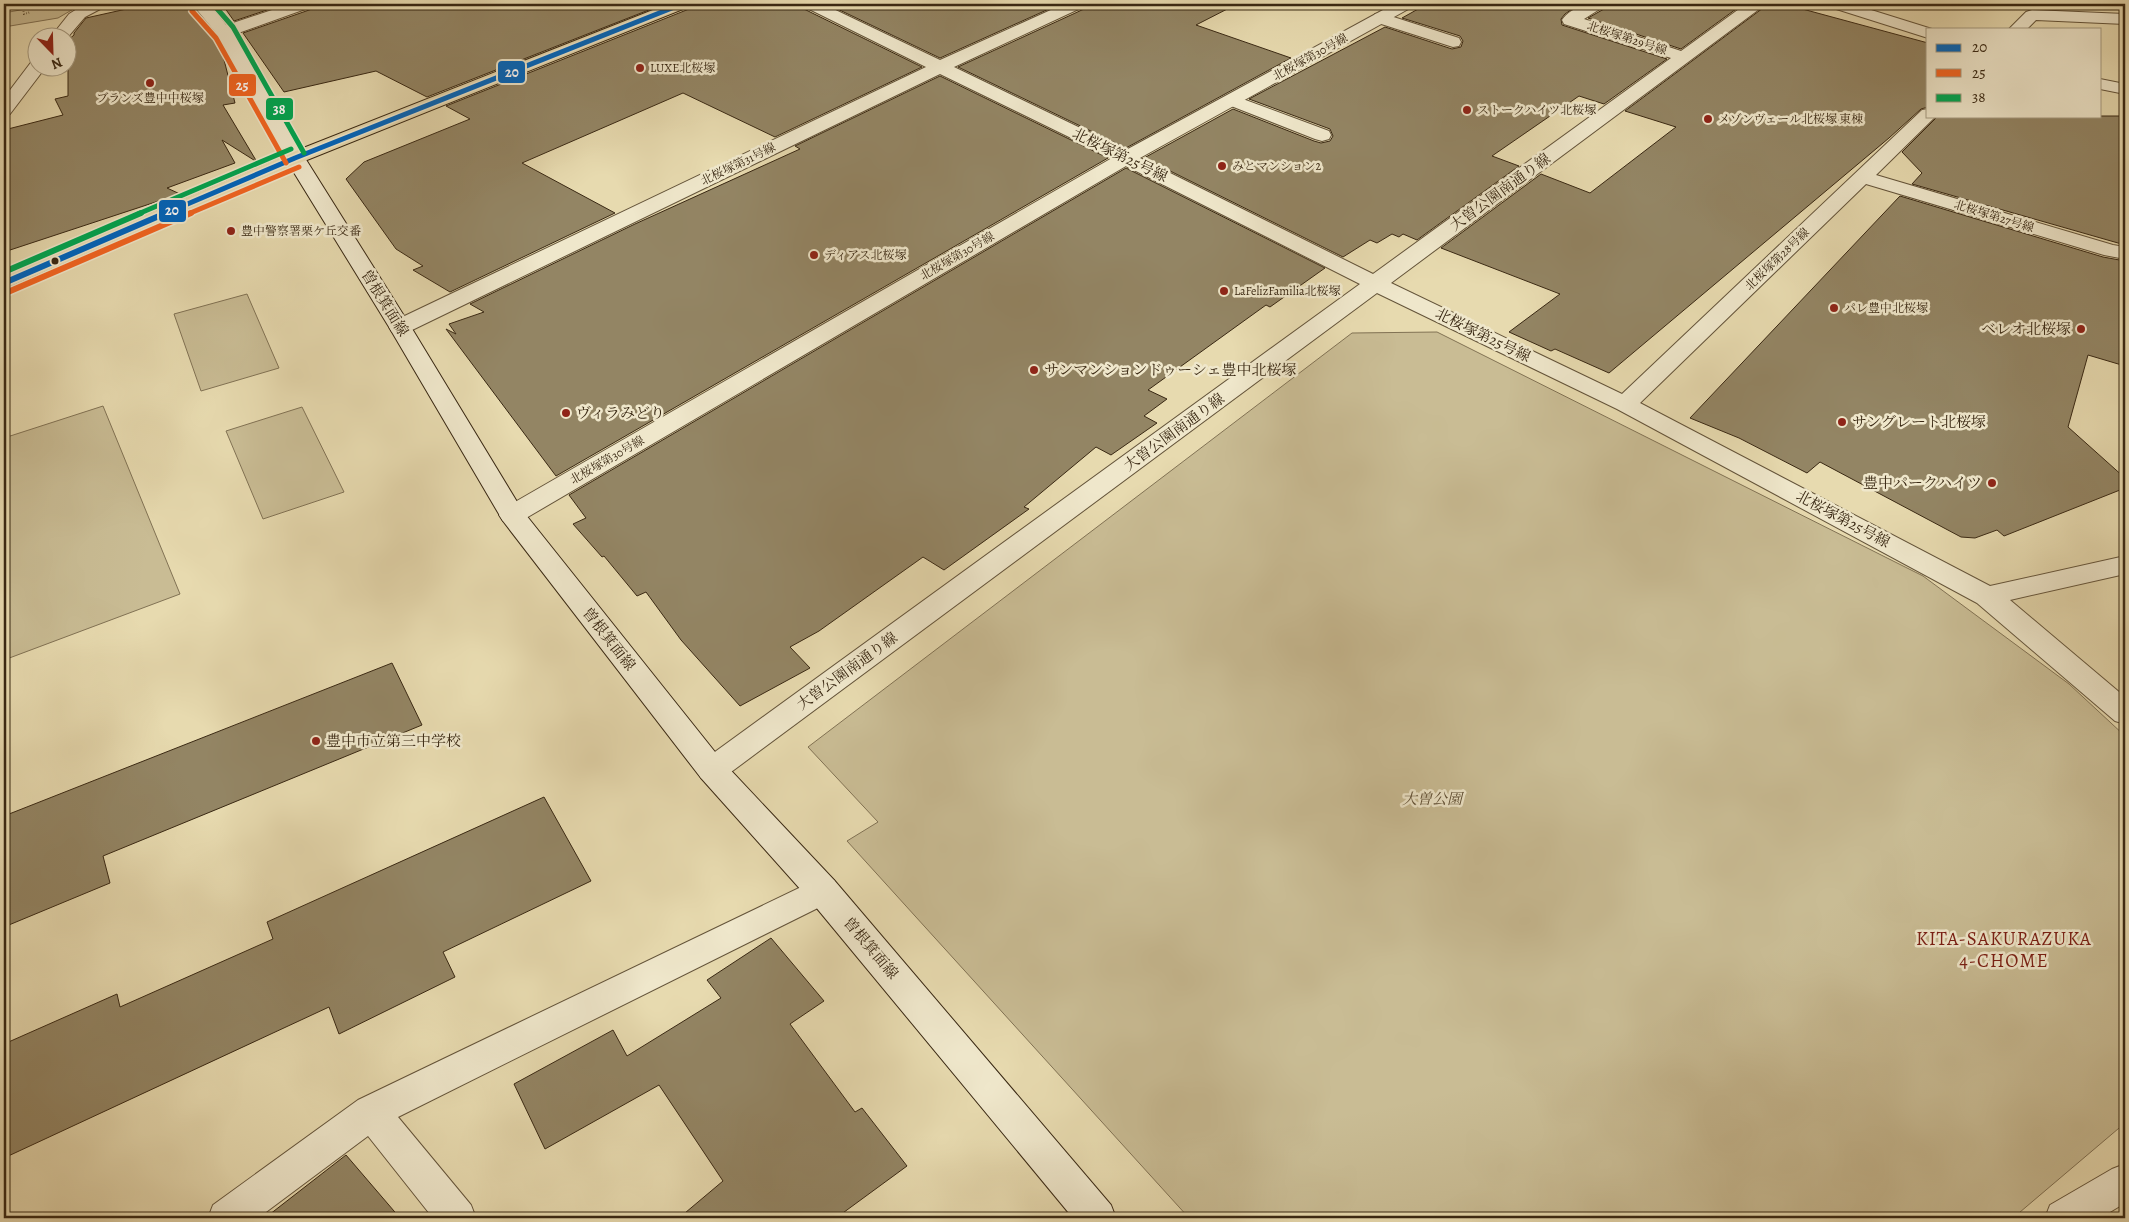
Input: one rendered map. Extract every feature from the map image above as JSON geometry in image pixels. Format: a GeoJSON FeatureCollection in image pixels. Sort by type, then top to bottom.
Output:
{"type":"FeatureCollection","features":[{"type":"Feature","properties":{"kind":"main road"},"geometry":{"type":"LineString","coordinates":[[4,282],[295,158],[682,4]]}},
{"type":"Feature","properties":{"kind":"street"},"geometry":{"type":"LineString","coordinates":[[65,28],[72,18],[82,10],[98,4]]}},
{"type":"Feature","properties":{"kind":"street","name":"曽根箕面線"},"geometry":{"type":"LineString","coordinates":[[200,4],[224,32],[295,158],[400,327],[512,515],[712,770],[822,890],[1097,1218]]}},
{"type":"Feature","properties":{"kind":"street"},"geometry":{"type":"LineString","coordinates":[[224,32],[305,4]]}},
{"type":"Feature","properties":{"kind":"street","name":"北桜塚第25号線"},"geometry":{"type":"LineString","coordinates":[[811,4],[1126,158],[1376,284],[1626,404],[1987,596],[2125,713]]}},
{"type":"Feature","properties":{"kind":"street","name":"北桜塚第31号線"},"geometry":{"type":"LineString","coordinates":[[400,327],[940,67],[1077,4]]}},
{"type":"Feature","properties":{"kind":"street","name":"北桜塚第30号線"},"geometry":{"type":"LineString","coordinates":[[512,515],[1126,158],[1406,4]]}},
{"type":"Feature","properties":{"kind":"street","name":"北桜塚第29号線"},"geometry":{"type":"LineString","coordinates":[[1597,4],[1570,20],[1684,57]]}},
{"type":"Feature","properties":{"kind":"street","name":"大曽公園南通り線"},"geometry":{"type":"LineString","coordinates":[[712,770],[1756,4]]}},
{"type":"Feature","properties":{"kind":"street"},"geometry":{"type":"LineString","coordinates":[[1836,4],[1926,31]]}},
{"type":"Feature","properties":{"kind":"street"},"geometry":{"type":"LineString","coordinates":[[2018,28],[2032,16],[2125,18]]}},
{"type":"Feature","properties":{"kind":"street"},"geometry":{"type":"LineString","coordinates":[[1381,18],[1453,42]]}},
{"type":"Feature","properties":{"kind":"street"},"geometry":{"type":"LineString","coordinates":[[4,110],[28,78]]}},
{"type":"Feature","properties":{"kind":"street"},"geometry":{"type":"LineString","coordinates":[[2102,84],[2125,89]]}},
{"type":"Feature","properties":{"kind":"street"},"geometry":{"type":"LineString","coordinates":[[1232,100],[1322,135]]}},
{"type":"Feature","properties":{"kind":"street","name":"北桜塚第28号線"},"geometry":{"type":"LineString","coordinates":[[1626,404],[1926,116]]}},
{"type":"Feature","properties":{"kind":"street","name":"北桜塚第27号線"},"geometry":{"type":"LineString","coordinates":[[1863,177],[2112,251],[2125,253]]}},
{"type":"Feature","properties":{"kind":"street"},"geometry":{"type":"LineString","coordinates":[[1987,596],[2125,565]]}},
{"type":"Feature","properties":{"kind":"street"},"geometry":{"type":"LineString","coordinates":[[226,1218],[371,1112],[822,890]]}},
{"type":"Feature","properties":{"kind":"street"},"geometry":{"type":"LineString","coordinates":[[371,1112],[457,1218]]}},
{"type":"Feature","properties":{"kind":"street"},"geometry":{"type":"LineString","coordinates":[[2064,1218],[2125,1182]]}},
{"type":"Feature","properties":{"kind":"green space"},"geometry":{"type":"Polygon","coordinates":[[[52,4],[82,4],[58,18],[4,27],[4,13],[52,4]]]}},
{"type":"Feature","properties":{"kind":"green space"},"geometry":{"type":"Polygon","coordinates":[[[247,294],[279,368],[201,391],[174,314],[247,294]]]}},
{"type":"Feature","properties":{"kind":"green space","name":"大曽公園"},"geometry":{"type":"Polygon","coordinates":[[[1437,332],[1923,576],[2069,684],[2125,736],[2125,1123],[2013,1218],[1189,1218],[847,841],[878,822],[808,747],[1352,333],[1437,332]]]}},
{"type":"Feature","properties":{"kind":"green space"},"geometry":{"type":"Polygon","coordinates":[[[103,406],[180,594],[4,660],[4,438],[103,406]]]}},
{"type":"Feature","properties":{"kind":"green space"},"geometry":{"type":"Polygon","coordinates":[[[302,407],[344,492],[263,519],[226,431],[302,407]]]}},
{"type":"Feature","properties":{"kind":"building"},"geometry":{"type":"Polygon","coordinates":[[[149,4],[190,4],[220,44],[235,103],[223,105],[257,162],[222,140],[235,163],[167,188],[180,194],[4,252],[4,130],[63,115],[55,99],[68,96],[68,78],[78,78],[78,28],[86,18],[149,4]]]}},
{"type":"Feature","properties":{"kind":"building"},"geometry":{"type":"Polygon","coordinates":[[[222,4],[285,4],[234,21],[222,4]]]}},
{"type":"Feature","properties":{"kind":"building"},"geometry":{"type":"Polygon","coordinates":[[[315,4],[664,4],[427,97],[376,71],[284,92],[243,33],[312,9],[315,4]]]}},
{"type":"Feature","properties":{"kind":"building"},"geometry":{"type":"Polygon","coordinates":[[[692,4],[801,4],[804,9],[922,67],[775,137],[683,93],[522,163],[615,213],[450,292],[413,270],[423,266],[396,249],[346,179],[364,162],[470,119],[446,106],[689,9],[692,4]]]}},
{"type":"Feature","properties":{"kind":"building"},"geometry":{"type":"Polygon","coordinates":[[[827,4],[1060,4],[940,58],[827,4]]]}},
{"type":"Feature","properties":{"kind":"building"},"geometry":{"type":"Polygon","coordinates":[[[1087,4],[1237,4],[1196,25],[1291,58],[1126,148],[958,67],[1084,9],[1087,4]]]}},
{"type":"Feature","properties":{"kind":"building"},"geometry":{"type":"Polygon","coordinates":[[[1427,4],[1586,4],[1575,7],[1565,14],[1561,19],[1562,25],[1667,59],[1604,104],[1579,96],[1492,156],[1519,166],[1417,240],[1403,234],[1399,237],[1392,234],[1377,243],[1370,240],[1343,257],[1144,158],[1233,109],[1314,141],[1321,143],[1330,141],[1333,136],[1330,129],[1249,99],[1385,27],[1452,49],[1461,47],[1463,41],[1460,36],[1402,18],[1427,4]]]}},
{"type":"Feature","properties":{"kind":"building"},"geometry":{"type":"Polygon","coordinates":[[[1607,4],[1743,4],[1681,49],[1588,18],[1604,9],[1607,4]]]}},
{"type":"Feature","properties":{"kind":"building"},"geometry":{"type":"Polygon","coordinates":[[[1766,4],[1784,4],[1926,42],[1926,108],[1921,109],[1609,373],[1555,349],[1551,351],[1509,332],[1560,294],[1441,248],[1541,174],[1590,193],[1676,127],[1625,111],[1766,4]]]}},
{"type":"Feature","properties":{"kind":"building"},"geometry":{"type":"Polygon","coordinates":[[[940,76],[1108,158],[556,476],[446,329],[456,334],[449,324],[484,312],[470,304],[635,224],[800,149],[795,146],[940,76]]]}},
{"type":"Feature","properties":{"kind":"building"},"geometry":{"type":"Polygon","coordinates":[[[2102,116],[2125,116],[2125,245],[1912,184],[1922,173],[1902,152],[1936,118],[2102,118],[2102,116]]]}},
{"type":"Feature","properties":{"kind":"building"},"geometry":{"type":"Polygon","coordinates":[[[1126,168],[1325,268],[1270,307],[1266,305],[1148,390],[1167,399],[1144,416],[1157,423],[1111,455],[1096,447],[1024,507],[1029,509],[944,570],[923,557],[819,631],[790,647],[810,668],[740,706],[681,640],[646,592],[637,596],[604,556],[602,557],[573,524],[586,518],[569,495],[1126,168]]]}},
{"type":"Feature","properties":{"kind":"building"},"geometry":{"type":"Polygon","coordinates":[[[1900,196],[2103,257],[2125,261],[2125,366],[2088,355],[2068,427],[2125,478],[2125,488],[2004,536],[1997,530],[1975,538],[1961,537],[1820,462],[1807,473],[1739,438],[1690,418],[1900,196]]]}},
{"type":"Feature","properties":{"kind":"building"},"geometry":{"type":"Polygon","coordinates":[[[392,663],[422,725],[103,856],[110,883],[4,927],[4,816],[392,663]]]}},
{"type":"Feature","properties":{"kind":"building"},"geometry":{"type":"Polygon","coordinates":[[[544,797],[591,881],[443,952],[455,977],[339,1034],[329,1007],[4,1158],[4,1044],[117,994],[120,1007],[273,939],[267,922],[544,797]]]}},
{"type":"Feature","properties":{"kind":"building"},"geometry":{"type":"Polygon","coordinates":[[[771,938],[824,1001],[790,1024],[855,1112],[862,1108],[907,1166],[836,1218],[679,1218],[723,1181],[659,1085],[545,1149],[514,1084],[613,1030],[627,1056],[721,998],[707,980],[771,938]]]}},
{"type":"Feature","properties":{"kind":"building"},"geometry":{"type":"Polygon","coordinates":[[[346,1155],[400,1218],[265,1218],[346,1155]]]}},
{"type":"Feature","properties":{"kind":"transit line","name":"38"},"geometry":{"type":"LineString","coordinates":[[213,4],[233,27],[304,153]]}},
{"type":"Feature","properties":{"kind":"transit line","name":"20"},"geometry":{"type":"LineString","coordinates":[[4,283],[295,158],[682,4]]}},
{"type":"Feature","properties":{"kind":"transit line","name":"25"},"geometry":{"type":"LineString","coordinates":[[192,11],[216,38],[286,163]]}},
{"type":"Feature","properties":{"kind":"transit line","name":"38"},"geometry":{"type":"LineString","coordinates":[[4,272],[291,149]]}},
{"type":"Feature","properties":{"kind":"transit line","name":"25"},"geometry":{"type":"LineString","coordinates":[[8,292],[299,167]]}},
{"type":"Feature","properties":{"kind":"place","name":"LUXE北桜塚"},"geometry":{"type":"Point","coordinates":[640,68]}},
{"type":"Feature","properties":{"kind":"place","name":"ブランズ豊中中桜塚"},"geometry":{"type":"Point","coordinates":[150,83]}},
{"type":"Feature","properties":{"kind":"place","name":"ストークハイツ北桜塚"},"geometry":{"type":"Point","coordinates":[1467,110]}},
{"type":"Feature","properties":{"kind":"place","name":"メゾンヴェール北桜塚 東棟"},"geometry":{"type":"Point","coordinates":[1708,119]}},
{"type":"Feature","properties":{"kind":"place","name":"みとマンション2"},"geometry":{"type":"Point","coordinates":[1222,166]}},
{"type":"Feature","properties":{"kind":"place","name":"豊中警察署栗ケ丘交番"},"geometry":{"type":"Point","coordinates":[231,231]}},
{"type":"Feature","properties":{"kind":"place","name":"ディアス北桜塚"},"geometry":{"type":"Point","coordinates":[814,255]}},
{"type":"Feature","properties":{"kind":"place","name":"LaFelizFamilia北桜塚"},"geometry":{"type":"Point","coordinates":[1224,291]}},
{"type":"Feature","properties":{"kind":"place","name":"パレ豊中北桜塚"},"geometry":{"type":"Point","coordinates":[1834,308]}},
{"type":"Feature","properties":{"kind":"place","name":"ベレオ北桜塚"},"geometry":{"type":"Point","coordinates":[2081,329]}},
{"type":"Feature","properties":{"kind":"place","name":"サンマンションドゥーシェ豊中北桜塚"},"geometry":{"type":"Point","coordinates":[1034,370]}},
{"type":"Feature","properties":{"kind":"place","name":"ヴィラみどり"},"geometry":{"type":"Point","coordinates":[566,413]}},
{"type":"Feature","properties":{"kind":"place","name":"サングレート北桜塚"},"geometry":{"type":"Point","coordinates":[1842,422]}},
{"type":"Feature","properties":{"kind":"place","name":"豊中パークハイツ"},"geometry":{"type":"Point","coordinates":[1992,483]}},
{"type":"Feature","properties":{"kind":"place","name":"豊中市立第三中学校"},"geometry":{"type":"Point","coordinates":[316,741]}},
{"type":"Feature","properties":{"kind":"district","name":"KITA-SAKURAZUKA 4-CHOME"},"geometry":{"type":"Point","coordinates":[2004,949]}}]}
